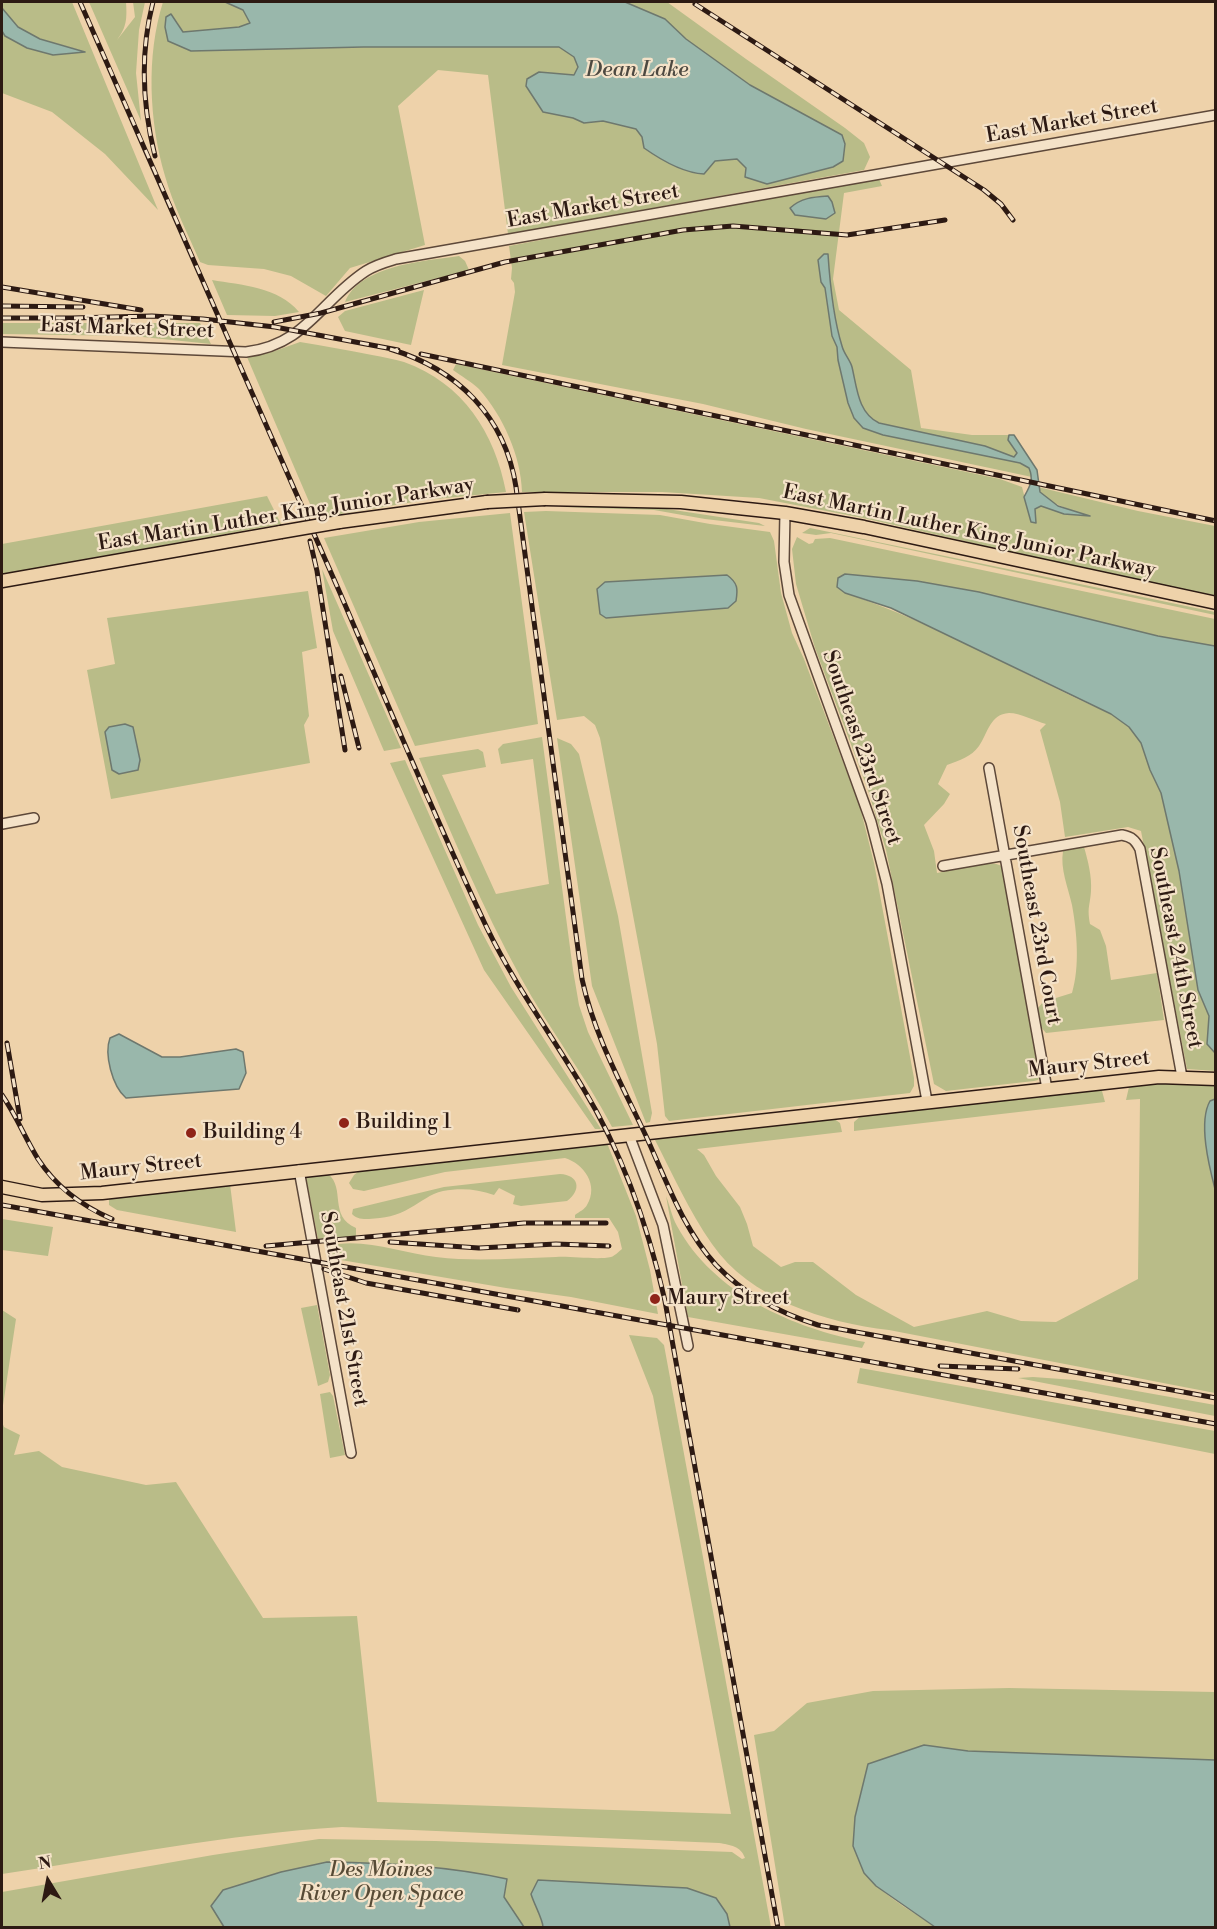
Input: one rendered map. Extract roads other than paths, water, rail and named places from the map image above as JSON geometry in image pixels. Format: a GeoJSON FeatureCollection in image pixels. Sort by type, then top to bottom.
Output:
{"type":"FeatureCollection","features":[{"type":"Feature","properties":{"kind":"main road","name":"East Martin Luther King Junior Parkway"},"geometry":{"type":"LineString","coordinates":[[2,581],[339,522],[487,502],[545,499],[671,501],[785,513],[864,527],[1215,603]]}},
{"type":"Feature","properties":{"kind":"main road","name":"Maury Street"},"geometry":{"type":"LineString","coordinates":[[2,1187],[42,1195],[102,1193],[1159,1077],[1215,1079]]}},
{"type":"Feature","properties":{"kind":"street","name":"East Market Street"},"geometry":{"type":"LineString","coordinates":[[2,342],[246,352],[262,350],[279,344],[300,331],[321,313],[349,283],[368,270],[396,259],[1215,115]]}},
{"type":"Feature","properties":{"kind":"street","name":"Southeast 23rd Street"},"geometry":{"type":"LineString","coordinates":[[785,513],[784,562],[789,595],[871,822],[887,884],[927,1101]]}},
{"type":"Feature","properties":{"kind":"street","name":"Southeast 23rd Court"},"geometry":{"type":"LineString","coordinates":[[988,768],[1047,1089]]}},
{"type":"Feature","properties":{"kind":"street"},"geometry":{"type":"LineString","coordinates":[[2,824],[34,818]]}},
{"type":"Feature","properties":{"kind":"street","name":"Southeast 24th Street"},"geometry":{"type":"LineString","coordinates":[[1005,855],[1122,835],[1136,841],[1140,849],[1182,1077]]}},
{"type":"Feature","properties":{"kind":"street"},"geometry":{"type":"LineString","coordinates":[[943,866],[1005,855]]}},
{"type":"Feature","properties":{"kind":"street"},"geometry":{"type":"LineString","coordinates":[[629,1134],[663,1225],[688,1346]]}},
{"type":"Feature","properties":{"kind":"street","name":"Southeast 21st Street"},"geometry":{"type":"LineString","coordinates":[[299,1170],[351,1453]]}},
{"type":"Feature","properties":{"kind":"water","name":"Dean Lake"},"geometry":{"type":"Polygon","coordinates":[[[225,2],[625,2],[665,19],[686,39],[750,85],[842,135],[845,144],[843,161],[833,167],[767,184],[745,177],[746,168],[737,159],[715,161],[704,174],[680,168],[644,148],[642,137],[636,129],[603,121],[584,123],[573,118],[543,112],[526,86],[527,79],[539,72],[574,75],[578,67],[574,57],[559,47],[363,47],[191,51],[168,41],[165,27],[166,17],[171,14],[183,32],[239,27],[250,23],[243,10],[225,2]]]}},
{"type":"Feature","properties":{"kind":"water"},"geometry":{"type":"Polygon","coordinates":[[[2,8],[18,27],[40,39],[85,52],[53,55],[27,48],[5,36],[2,31],[2,8]]]}},
{"type":"Feature","properties":{"kind":"water"},"geometry":{"type":"Polygon","coordinates":[[[828,196],[835,213],[826,219],[795,215],[790,208],[803,200],[828,196]]]}},
{"type":"Feature","properties":{"kind":"water"},"geometry":{"type":"Polygon","coordinates":[[[824,254],[828,254],[832,301],[842,346],[852,367],[860,399],[872,419],[879,423],[985,446],[1014,457],[1017,453],[1008,440],[1009,435],[1014,435],[1037,470],[1040,492],[1058,506],[1090,516],[1064,514],[1041,506],[1035,509],[1036,523],[1031,522],[1024,497],[1031,483],[1029,468],[1020,463],[883,435],[863,428],[854,418],[848,403],[837,347],[832,336],[825,288],[821,282],[818,260],[824,254]]]}},
{"type":"Feature","properties":{"kind":"water"},"geometry":{"type":"Polygon","coordinates":[[[845,574],[917,581],[979,592],[1158,636],[1215,646],[1215,1053],[1207,1044],[1209,1016],[1198,990],[1179,871],[1161,793],[1141,743],[1129,727],[1111,714],[891,608],[845,593],[837,587],[838,578],[845,574]]]}},
{"type":"Feature","properties":{"kind":"water"},"geometry":{"type":"Polygon","coordinates":[[[727,575],[737,590],[736,601],[728,608],[606,618],[600,614],[597,589],[605,582],[727,575]]]}},
{"type":"Feature","properties":{"kind":"water"},"geometry":{"type":"Polygon","coordinates":[[[125,724],[133,727],[140,760],[138,770],[119,774],[112,770],[105,732],[109,727],[125,724]]]}},
{"type":"Feature","properties":{"kind":"water"},"geometry":{"type":"Polygon","coordinates":[[[119,1034],[162,1057],[180,1057],[236,1049],[243,1052],[246,1073],[239,1089],[126,1098],[113,1078],[108,1052],[110,1038],[119,1034]]]}},
{"type":"Feature","properties":{"kind":"water"},"geometry":{"type":"Polygon","coordinates":[[[1216,1099],[1215,1189],[1208,1157],[1205,1120],[1210,1101],[1216,1099]]]}},
{"type":"Feature","properties":{"kind":"water"},"geometry":{"type":"Polygon","coordinates":[[[924,1745],[968,1751],[1215,1760],[1215,1927],[935,1927],[876,1886],[864,1873],[853,1846],[855,1817],[868,1764],[924,1745]]]}},
{"type":"Feature","properties":{"kind":"water"},"geometry":{"type":"Polygon","coordinates":[[[327,1862],[418,1866],[507,1879],[504,1897],[524,1927],[224,1927],[211,1906],[223,1890],[281,1872],[327,1862]]]}},
{"type":"Feature","properties":{"kind":"water"},"geometry":{"type":"Polygon","coordinates":[[[538,1880],[687,1888],[716,1898],[727,1914],[730,1927],[543,1927],[531,1894],[538,1880]]]}},
{"type":"Feature","properties":{"kind":"railway"},"geometry":{"type":"LineString","coordinates":[[80,2],[487,928],[509,969],[597,1113],[633,1191],[651,1245],[665,1301],[778,1928]]}},
{"type":"Feature","properties":{"kind":"railway"},"geometry":{"type":"LineString","coordinates":[[153,2],[146,40],[144,79],[147,117],[155,156]]}},
{"type":"Feature","properties":{"kind":"railway"},"geometry":{"type":"LineString","coordinates":[[695,4],[984,190],[1001,204],[1013,220]]}},
{"type":"Feature","properties":{"kind":"railway"},"geometry":{"type":"LineString","coordinates":[[274,322],[321,313],[505,262],[683,230],[733,226],[847,235],[945,220]]}},
{"type":"Feature","properties":{"kind":"railway"},"geometry":{"type":"LineString","coordinates":[[2,287],[141,310]]}},
{"type":"Feature","properties":{"kind":"railway"},"geometry":{"type":"LineString","coordinates":[[2,306],[83,307]]}},
{"type":"Feature","properties":{"kind":"railway"},"geometry":{"type":"LineString","coordinates":[[2,318],[152,316],[203,319],[275,327],[398,350]]}},
{"type":"Feature","properties":{"kind":"railway"},"geometry":{"type":"LineString","coordinates":[[390,349],[436,369],[474,399],[489,417],[501,438],[510,462],[516,487],[582,979],[587,1000],[610,1059],[676,1204],[704,1251],[716,1265],[750,1294],[790,1315],[818,1325],[1216,1398]]}},
{"type":"Feature","properties":{"kind":"railway"},"geometry":{"type":"LineString","coordinates":[[421,354],[1216,521]]}},
{"type":"Feature","properties":{"kind":"railway"},"geometry":{"type":"LineString","coordinates":[[310,541],[317,571],[345,750]]}},
{"type":"Feature","properties":{"kind":"railway"},"geometry":{"type":"LineString","coordinates":[[341,676],[359,748]]}},
{"type":"Feature","properties":{"kind":"railway"},"geometry":{"type":"LineString","coordinates":[[7,1043],[20,1119]]}},
{"type":"Feature","properties":{"kind":"railway"},"geometry":{"type":"LineString","coordinates":[[2,1095],[38,1159],[53,1179],[80,1202],[112,1219]]}},
{"type":"Feature","properties":{"kind":"railway"},"geometry":{"type":"LineString","coordinates":[[2,1205],[1216,1424]]}},
{"type":"Feature","properties":{"kind":"railway"},"geometry":{"type":"LineString","coordinates":[[266,1246],[524,1223],[606,1223]]}},
{"type":"Feature","properties":{"kind":"railway"},"geometry":{"type":"LineString","coordinates":[[390,1242],[479,1248],[556,1244],[609,1246]]}},
{"type":"Feature","properties":{"kind":"railway"},"geometry":{"type":"LineString","coordinates":[[324,1269],[366,1283],[518,1310]]}},
{"type":"Feature","properties":{"kind":"railway"},"geometry":{"type":"LineString","coordinates":[[940,1366],[1018,1369]]}},
{"type":"Feature","properties":{"kind":"place","name":"Building 1"},"geometry":{"type":"Point","coordinates":[344,1123]}},
{"type":"Feature","properties":{"kind":"place","name":"Building 4"},"geometry":{"type":"Point","coordinates":[191,1133]}},
{"type":"Feature","properties":{"kind":"place","name":"Maury Street"},"geometry":{"type":"Point","coordinates":[655,1299]}},
{"type":"Feature","properties":{"kind":"park label","name":"Des Moines River Open Space"},"geometry":{"type":"Point","coordinates":[381,1883]}}]}
